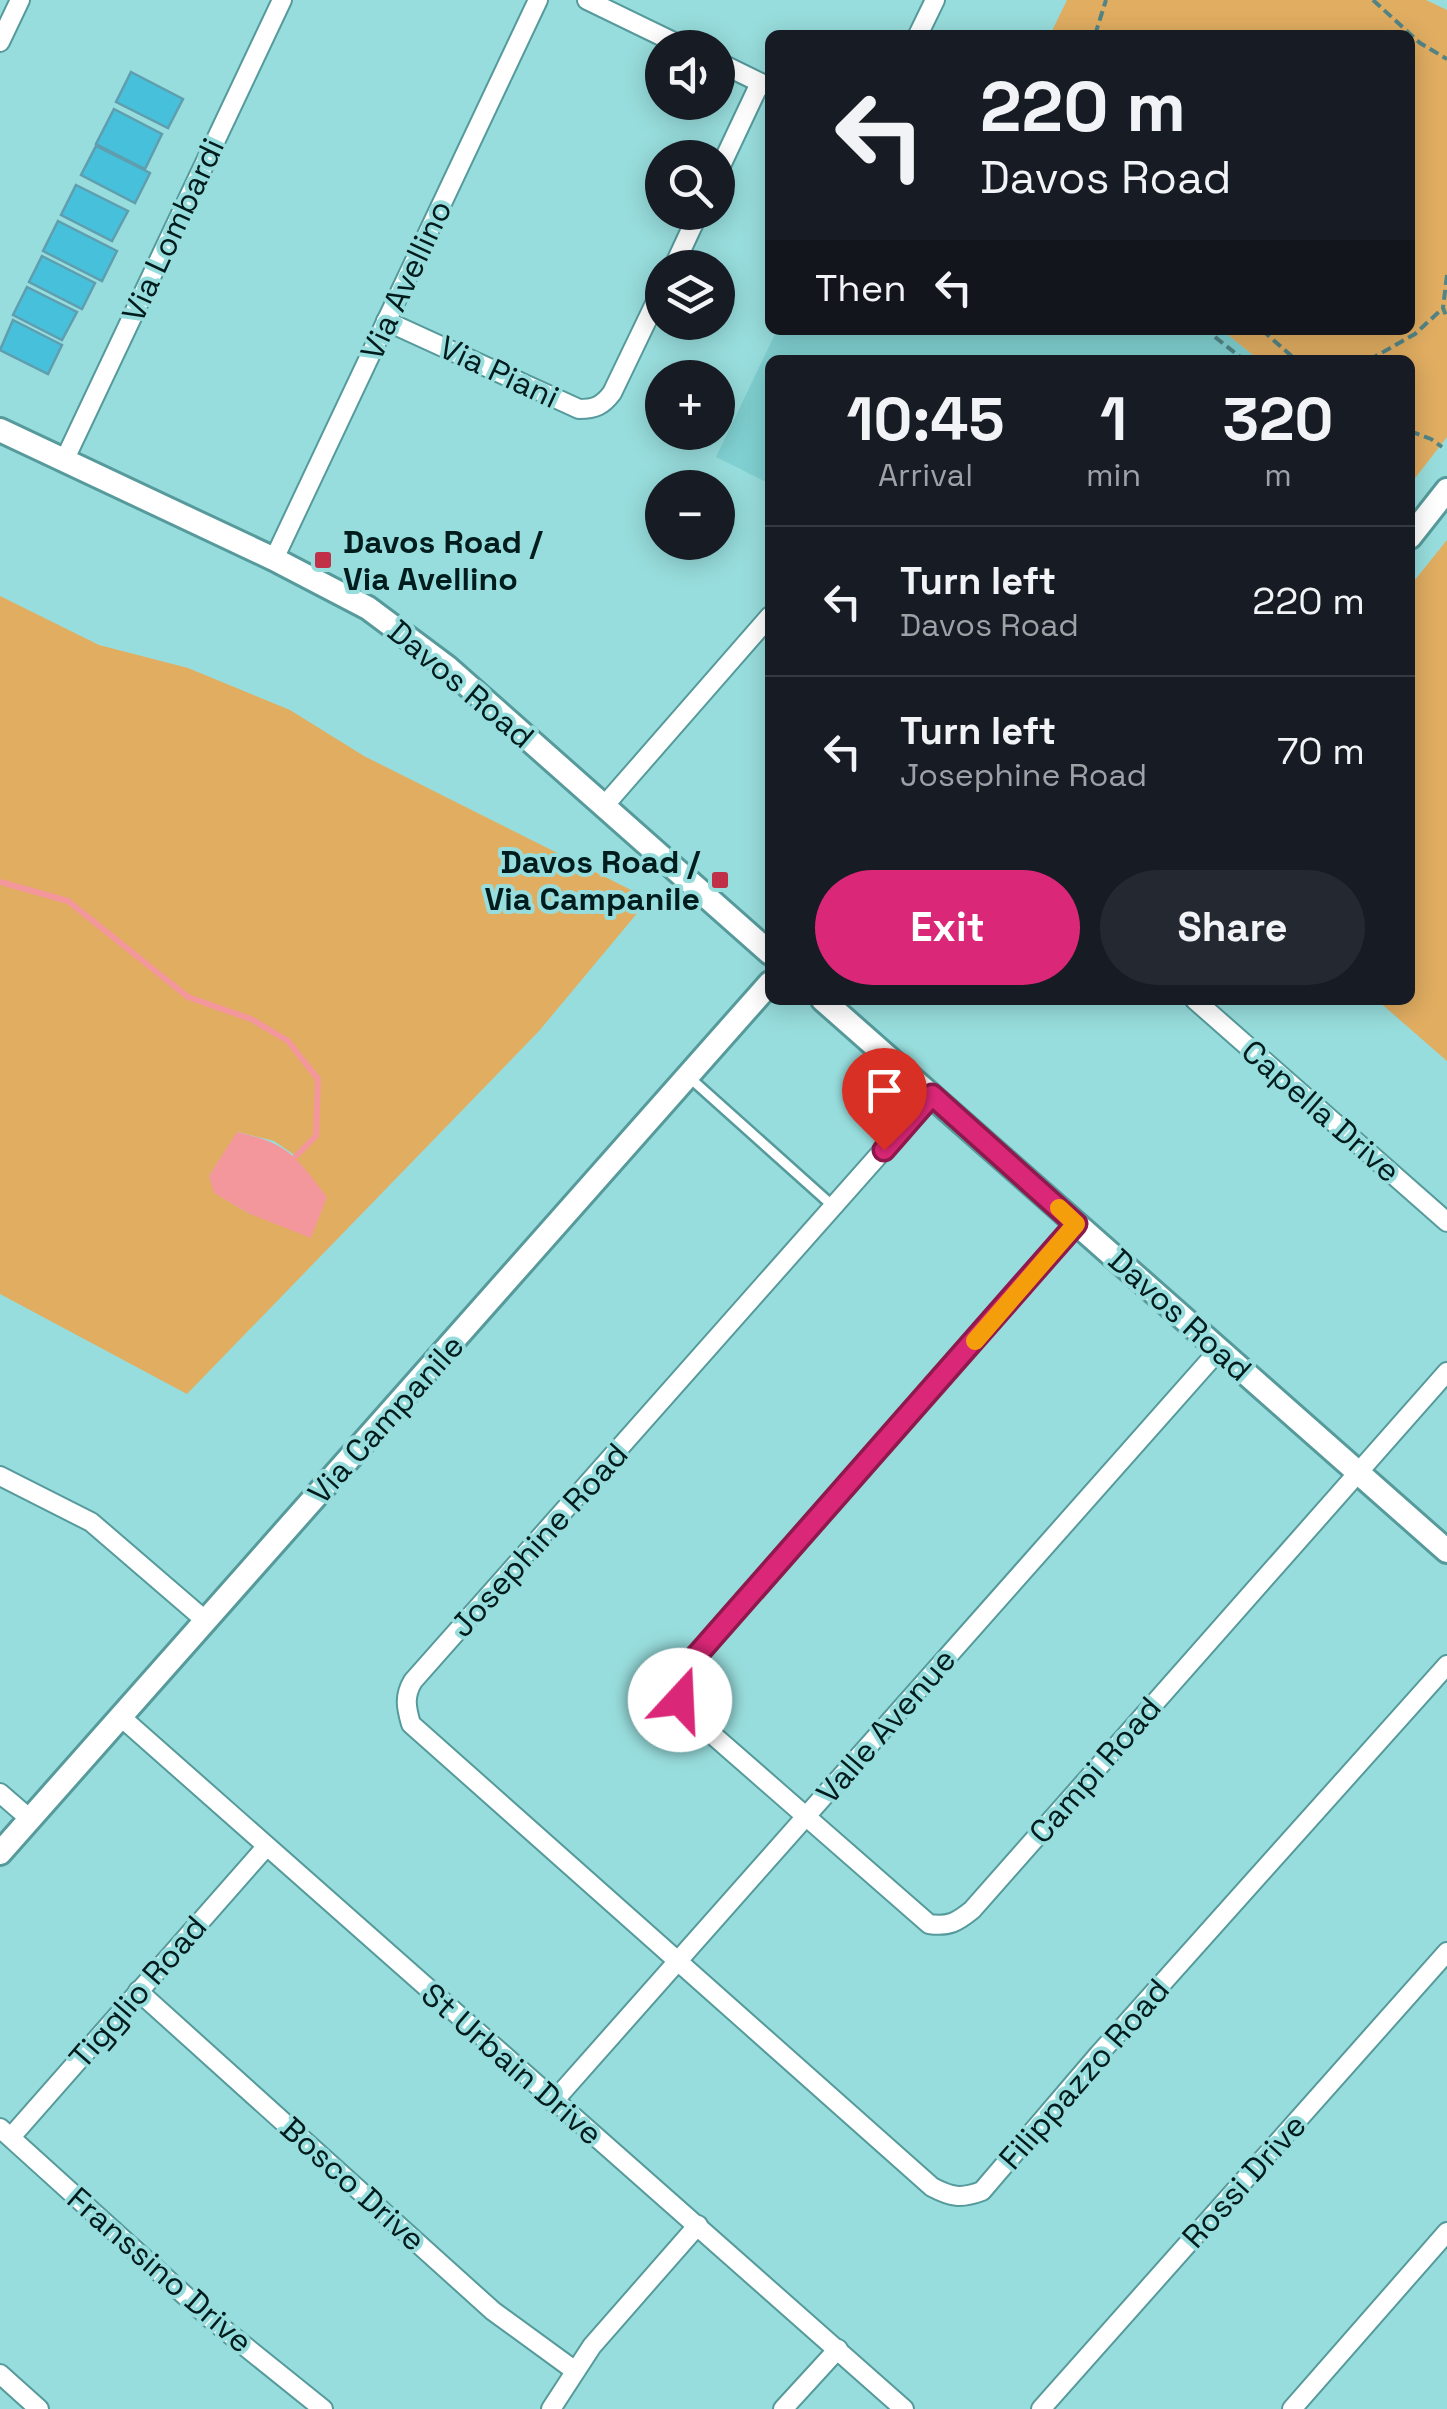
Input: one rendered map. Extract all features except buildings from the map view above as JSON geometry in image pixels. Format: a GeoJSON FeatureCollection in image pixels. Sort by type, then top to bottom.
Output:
{"type":"FeatureCollection","features":[{"type":"Feature","properties":{"kind":"street"},"geometry":{"type":"LineString","coordinates":[[0,42],[20,0]]}},
{"type":"Feature","properties":{"kind":"street","name":"Via Lombardi"},"geometry":{"type":"LineString","coordinates":[[64,461],[282,0]]}},
{"type":"Feature","properties":{"kind":"street","name":"Via Avellino"},"geometry":{"type":"LineString","coordinates":[[274,559],[538,0]]}},
{"type":"Feature","properties":{"kind":"street"},"geometry":{"type":"LineString","coordinates":[[587,0],[649,30]]}},
{"type":"Feature","properties":{"kind":"street"},"geometry":{"type":"LineString","coordinates":[[920,30],[935,0]]}},
{"type":"Feature","properties":{"kind":"street"},"geometry":{"type":"LineString","coordinates":[[735,70],[765,85],[735,141]]}},
{"type":"Feature","properties":{"kind":"street","name":"Via Piani"},"geometry":{"type":"LineString","coordinates":[[386,321],[579,409],[604,404],[645,324]]}},
{"type":"Feature","properties":{"kind":"street","name":"Davos Road"},"geometry":{"type":"LineString","coordinates":[[0,430],[342,592],[402,632],[447,667],[765,949]]}},
{"type":"Feature","properties":{"kind":"street"},"geometry":{"type":"LineString","coordinates":[[1415,531],[1447,490]]}},
{"type":"Feature","properties":{"kind":"street"},"geometry":{"type":"LineString","coordinates":[[604,806],[765,622]]}},
{"type":"Feature","properties":{"kind":"street","name":"Via Campanile"},"geometry":{"type":"LineString","coordinates":[[0,1853],[765,989]]}},
{"type":"Feature","properties":{"kind":"street","name":"Davos Road"},"geometry":{"type":"LineString","coordinates":[[828,1005],[1447,1551]]}},
{"type":"Feature","properties":{"kind":"street","name":"Capella Drive"},"geometry":{"type":"LineString","coordinates":[[1202,1005],[1447,1222]]}},
{"type":"Feature","properties":{"kind":"street","name":"Josephine Road"},"geometry":{"type":"LineString","coordinates":[[678,1962],[428,1742],[411,1724],[406,1692],[932,1095]]}},
{"type":"Feature","properties":{"kind":"street","name":"Campi Road"},"geometry":{"type":"LineString","coordinates":[[1076,1224],[683,1672],[677,1686],[690,1715],[806,1818],[929,1924],[956,1923],[972,1910],[1358,1473]]}},
{"type":"Feature","properties":{"kind":"street","name":"Valle Avenue"},"geometry":{"type":"LineString","coordinates":[[553,2102],[1219,1350]]}},
{"type":"Feature","properties":{"kind":"street"},"geometry":{"type":"LineString","coordinates":[[1358,1473],[1447,1372]]}},
{"type":"Feature","properties":{"kind":"street"},"geometry":{"type":"LineString","coordinates":[[0,1476],[92,1522],[206,1620]]}},
{"type":"Feature","properties":{"kind":"street","name":"Filippazzo Road"},"geometry":{"type":"LineString","coordinates":[[678,1962],[932,2187],[948,2196],[964,2198],[982,2191],[1447,1664]]}},
{"type":"Feature","properties":{"kind":"street","name":"St Urbain Drive"},"geometry":{"type":"LineString","coordinates":[[121,1717],[904,2409]]}},
{"type":"Feature","properties":{"kind":"street"},"geometry":{"type":"LineString","coordinates":[[0,1792],[30,1819]]}},
{"type":"Feature","properties":{"kind":"street","name":"Tigglio Road"},"geometry":{"type":"LineString","coordinates":[[5,2132],[266,1847]]}},
{"type":"Feature","properties":{"kind":"street","name":"Rossi Drive"},"geometry":{"type":"LineString","coordinates":[[1041,2409],[1447,1952]]}},
{"type":"Feature","properties":{"kind":"street","name":"Bosco Drive"},"geometry":{"type":"LineString","coordinates":[[138,1991],[493,2311],[574,2370]]}},
{"type":"Feature","properties":{"kind":"street","name":"Franssino Drive"},"geometry":{"type":"LineString","coordinates":[[5,2132],[212,2319],[323,2409]]}},
{"type":"Feature","properties":{"kind":"street"},"geometry":{"type":"LineString","coordinates":[[551,2409],[574,2370],[698,2225]]}},
{"type":"Feature","properties":{"kind":"street"},"geometry":{"type":"LineString","coordinates":[[1292,2409],[1447,2232]]}},
{"type":"Feature","properties":{"kind":"street"},"geometry":{"type":"LineString","coordinates":[[784,2409],[838,2349]]}},
{"type":"Feature","properties":{"kind":"street"},"geometry":{"type":"LineString","coordinates":[[0,2374],[39,2409]]}},
{"type":"Feature","properties":{"kind":"lane"},"geometry":{"type":"LineString","coordinates":[[688,1077],[834,1206]]}},
{"type":"Feature","properties":{"kind":"path"},"geometry":{"type":"LineString","coordinates":[[1097,30],[1106,0]]}},
{"type":"Feature","properties":{"kind":"path"},"geometry":{"type":"LineString","coordinates":[[1372,0],[1405,30]]}},
{"type":"Feature","properties":{"kind":"path"},"geometry":{"type":"LineString","coordinates":[[1415,39],[1447,60]]}},
{"type":"Feature","properties":{"kind":"path"},"geometry":{"type":"LineString","coordinates":[[1447,274],[1443,308],[1447,318]]}},
{"type":"Feature","properties":{"kind":"path"},"geometry":{"type":"LineString","coordinates":[[1415,331],[1443,308]]}},
{"type":"Feature","properties":{"kind":"path"},"geometry":{"type":"LineString","coordinates":[[1268,335],[1290,355]]}},
{"type":"Feature","properties":{"kind":"path"},"geometry":{"type":"LineString","coordinates":[[1380,355],[1411,335]]}},
{"type":"Feature","properties":{"kind":"path"},"geometry":{"type":"LineString","coordinates":[[1215,337],[1238,355]]}},
{"type":"Feature","properties":{"kind":"path"},"geometry":{"type":"LineString","coordinates":[[1415,433],[1442,447]]}},
{"type":"Feature","properties":{"kind":"shaded area"},"geometry":{"type":"Polygon","coordinates":[[[1067,0],[1426,0],[1447,10],[1447,437],[1415,478],[1415,355],[1253,355],[1228,335],[1415,335],[1415,30],[1052,30],[1067,0]]]}},
{"type":"Feature","properties":{"kind":"shaded area"},"geometry":{"type":"Polygon","coordinates":[[[775,335],[1228,335],[1253,355],[765,355],[765,482],[716,457],[719,450],[735,450],[735,417],[775,335]]]}},
{"type":"Feature","properties":{"kind":"shaded area"},"geometry":{"type":"Polygon","coordinates":[[[1447,540],[1447,1061],[1383,1005],[1415,1005],[1415,580],[1447,540]]]}},
{"type":"Feature","properties":{"kind":"shaded area"},"geometry":{"type":"Polygon","coordinates":[[[0,596],[99,645],[188,668],[290,710],[364,756],[649,899],[539,1031],[187,1394],[0,1294],[0,596]],[[238,1132],[209,1176],[215,1193],[250,1214],[296,1156],[274,1141],[238,1132]]]}},
{"type":"Feature","properties":{"kind":"shaded area"},"geometry":{"type":"Polygon","coordinates":[[[237,1132],[269,1141],[290,1154],[327,1197],[311,1238],[250,1214],[214,1193],[209,1176],[237,1132]]]}},
{"type":"Feature","properties":{"kind":"waterway"},"geometry":{"type":"LineString","coordinates":[[0,882],[68,901],[188,997],[251,1019],[288,1041],[318,1079],[316,1136],[296,1156]]}},
{"type":"Feature","properties":{"kind":"slow traffic"},"geometry":{"type":"LineString","coordinates":[[975,1341],[1076,1224],[1059,1208]]}},
{"type":"Feature","properties":{"kind":"place","name":"Davos Road / Via Avellino"},"geometry":{"type":"Point","coordinates":[323,560]}},
{"type":"Feature","properties":{"kind":"place","name":"Davos Road / Via Campanile"},"geometry":{"type":"Point","coordinates":[720,880]}},
{"type":"Feature","properties":{"kind":"route"},"geometry":{"type":"LineString","coordinates":[[680,1700],[677,1686],[683,1672],[1076,1224],[932,1095],[884,1150]]}}]}
